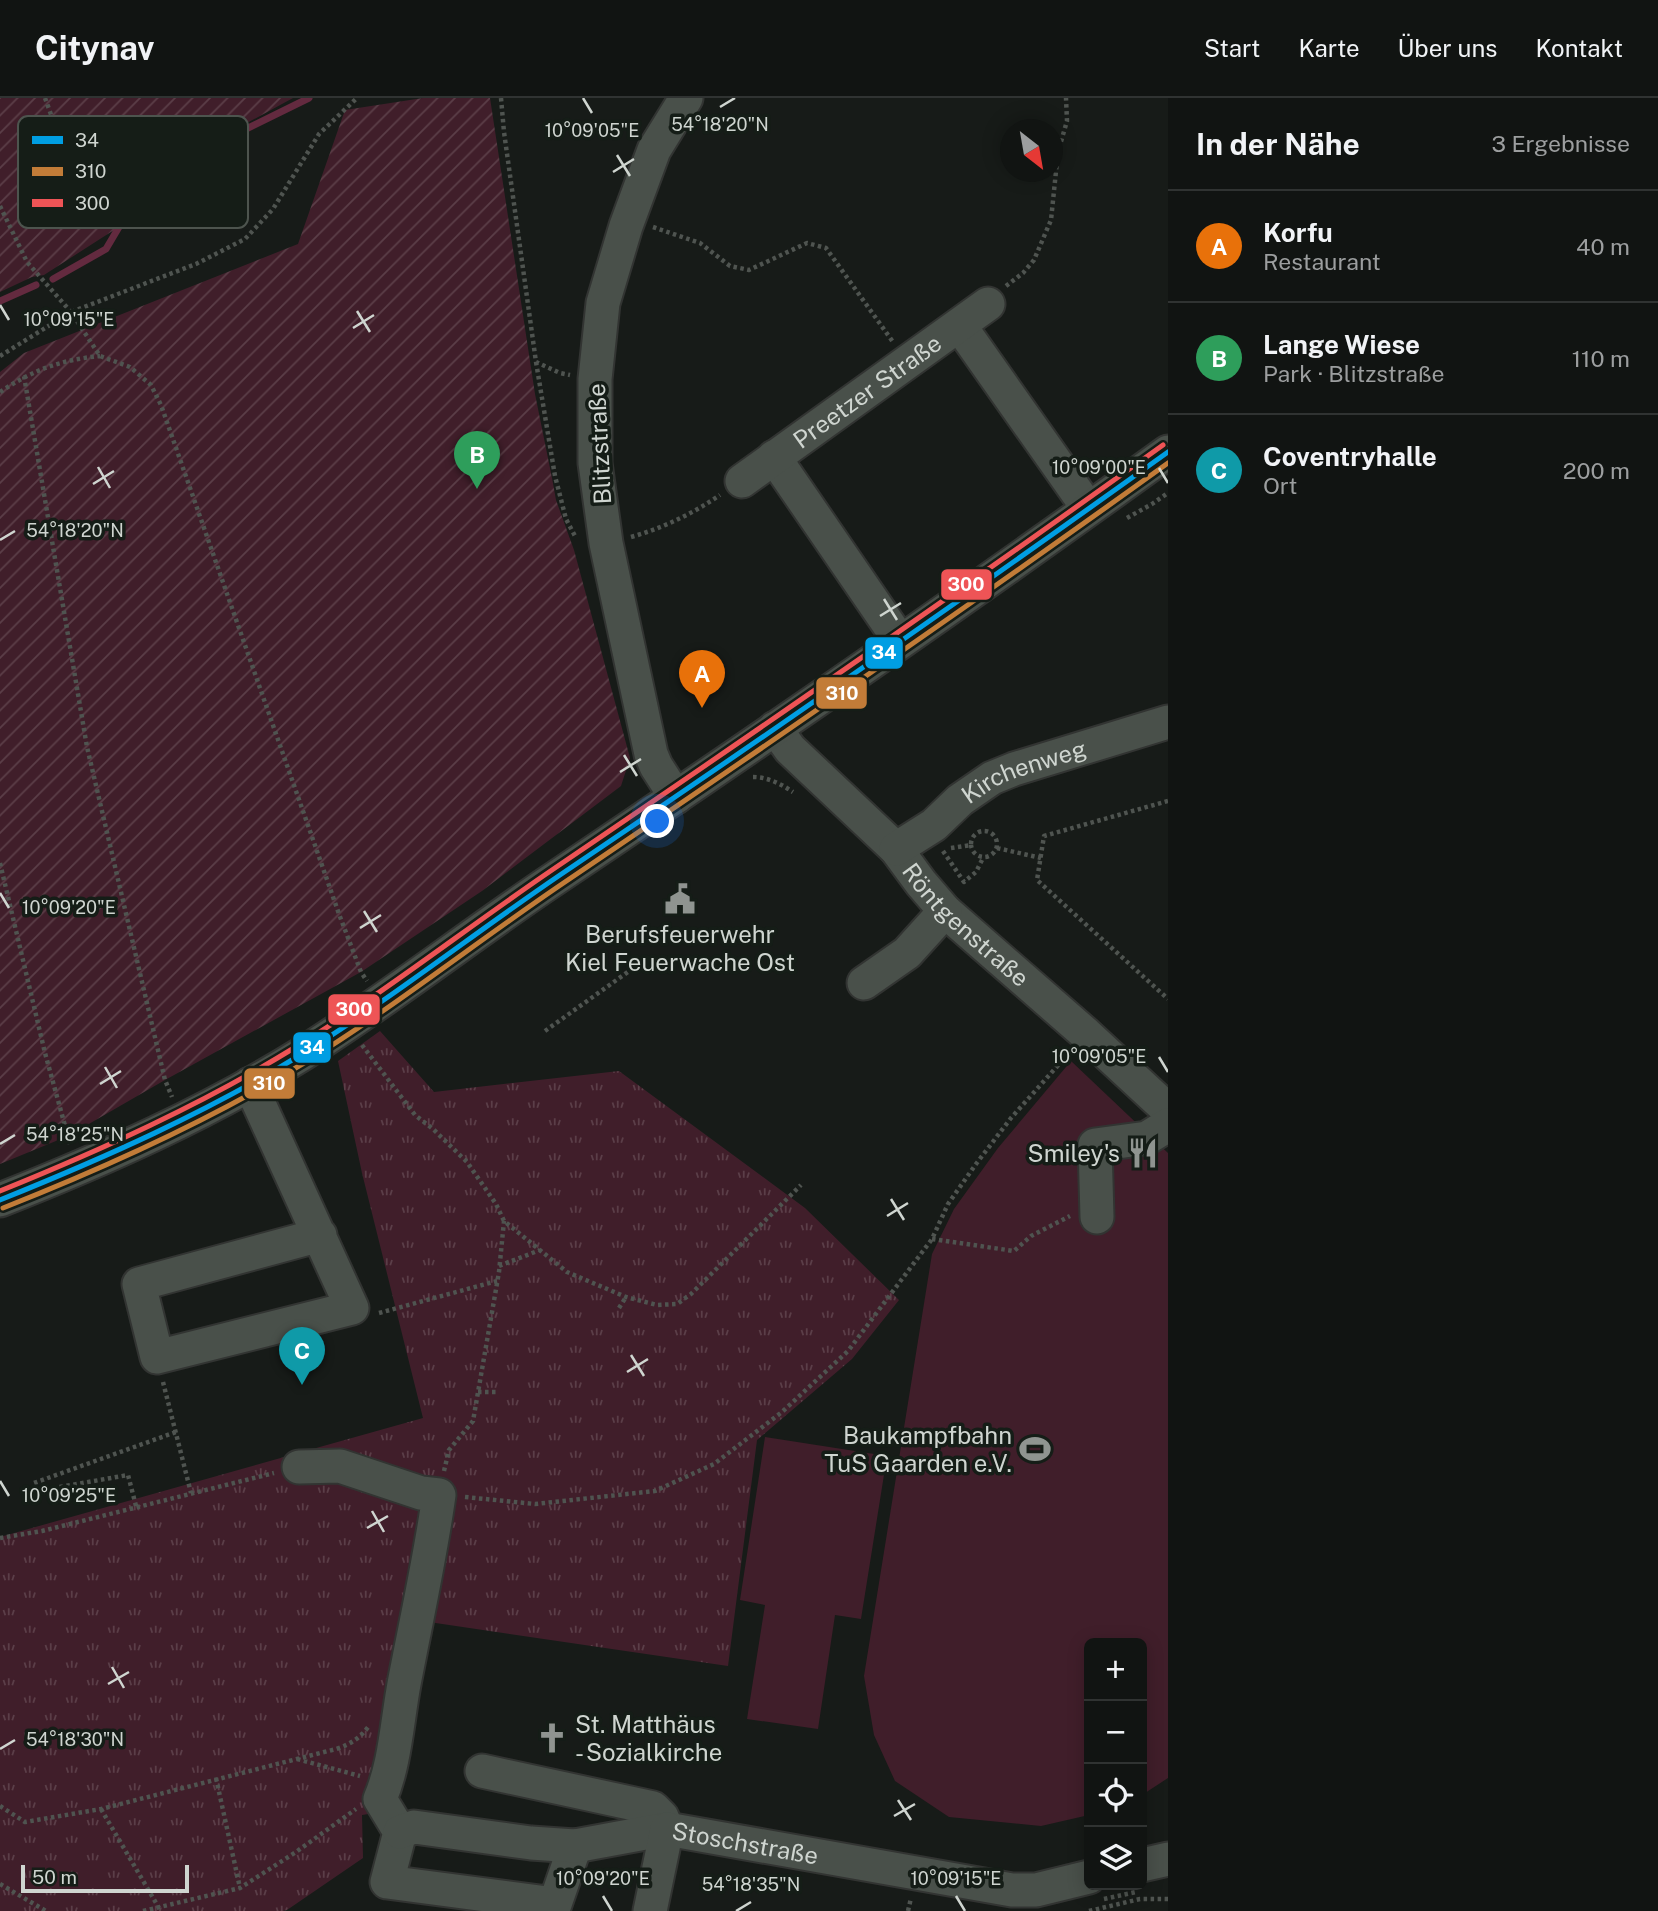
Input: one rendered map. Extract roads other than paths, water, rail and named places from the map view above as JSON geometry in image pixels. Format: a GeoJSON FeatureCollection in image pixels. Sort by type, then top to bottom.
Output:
{"type":"FeatureCollection","features":[{"type":"Feature","properties":{"kind":"street","name":"Blitzstraße"},"geometry":{"type":"LineString","coordinates":[[676,797],[651,754],[606,544],[595,463],[595,379],[603,303],[629,220],[654,150],[686,98]]}},
{"type":"Feature","properties":{"kind":"street","name":"Preetzer Straße"},"geometry":{"type":"LineString","coordinates":[[741,481],[988,304]]}},
{"type":"Feature","properties":{"kind":"street","name":"Preetzer Straße"},"geometry":{"type":"LineString","coordinates":[[960,326],[1087,508]]}},
{"type":"Feature","properties":{"kind":"street"},"geometry":{"type":"LineString","coordinates":[[0,1200],[181,1121],[250,1084],[346,1025],[1168,452]]}},
{"type":"Feature","properties":{"kind":"street","name":"Preetzer Straße"},"geometry":{"type":"LineString","coordinates":[[774,457],[900,641]]}},
{"type":"Feature","properties":{"kind":"street","name":"Kirchenweg"},"geometry":{"type":"LineString","coordinates":[[896,849],[934,825],[960,800],[992,778],[1168,722]]}},
{"type":"Feature","properties":{"kind":"street","name":"Röntgenstraße"},"geometry":{"type":"LineString","coordinates":[[775,728],[790,749],[896,849],[945,911],[1086,1034],[1168,1110]]}},
{"type":"Feature","properties":{"kind":"street"},"geometry":{"type":"LineString","coordinates":[[864,983],[907,953],[945,911]]}},
{"type":"Feature","properties":{"kind":"street"},"geometry":{"type":"LineString","coordinates":[[250,1084],[320,1235],[352,1308],[157,1357],[139,1284],[320,1235]]}},
{"type":"Feature","properties":{"kind":"street"},"geometry":{"type":"LineString","coordinates":[[1096,1212],[1095,1145],[1147,1138],[1168,1125]]}},
{"type":"Feature","properties":{"kind":"street"},"geometry":{"type":"LineString","coordinates":[[299,1467],[340,1466],[421,1493],[439,1495],[383,1791],[400,1832],[387,1882],[555,1905],[575,1846]]}},
{"type":"Feature","properties":{"kind":"street"},"geometry":{"type":"LineString","coordinates":[[482,1771],[653,1808],[662,1817],[667,1829],[650,1911]]}},
{"type":"Feature","properties":{"kind":"street","name":"Stoschstraße"},"geometry":{"type":"LineString","coordinates":[[400,1832],[414,1827],[531,1843],[575,1846],[667,1829],[1012,1890],[1034,1900],[1086,1890]]}},
{"type":"Feature","properties":{"kind":"street"},"geometry":{"type":"LineString","coordinates":[[1147,1874],[1168,1859]]}},
{"type":"Feature","properties":{"kind":"waterway"},"geometry":{"type":"LineString","coordinates":[[248,128],[309,98]]}},
{"type":"Feature","properties":{"kind":"waterway"},"geometry":{"type":"LineString","coordinates":[[53,279],[106,249],[118,228]]}},
{"type":"Feature","properties":{"kind":"waterway"},"geometry":{"type":"LineString","coordinates":[[0,301],[36,285]]}},
{"type":"Feature","properties":{"kind":"place","name":"Lange Wiese"},"geometry":{"type":"Point","coordinates":[477,489]}},
{"type":"Feature","properties":{"kind":"place","name":"Korfu"},"geometry":{"type":"Point","coordinates":[702,708]}},
{"type":"Feature","properties":{"kind":"place","name":"Berufsfeuerwehr Kiel Feuerwache Ost"},"geometry":{"type":"Point","coordinates":[680,899]}},
{"type":"Feature","properties":{"kind":"place","name":"Smiley's"},"geometry":{"type":"Point","coordinates":[1143,1153]}},
{"type":"Feature","properties":{"kind":"place","name":"Coventryhalle"},"geometry":{"type":"Point","coordinates":[302,1385]}},
{"type":"Feature","properties":{"kind":"place","name":"Baukampfbahn TuS Gaarden e.V."},"geometry":{"type":"Point","coordinates":[1035,1449]}},
{"type":"Feature","properties":{"kind":"place","name":"St. Matthäus - Sozialkirche"},"geometry":{"type":"Point","coordinates":[552,1738]}}]}
